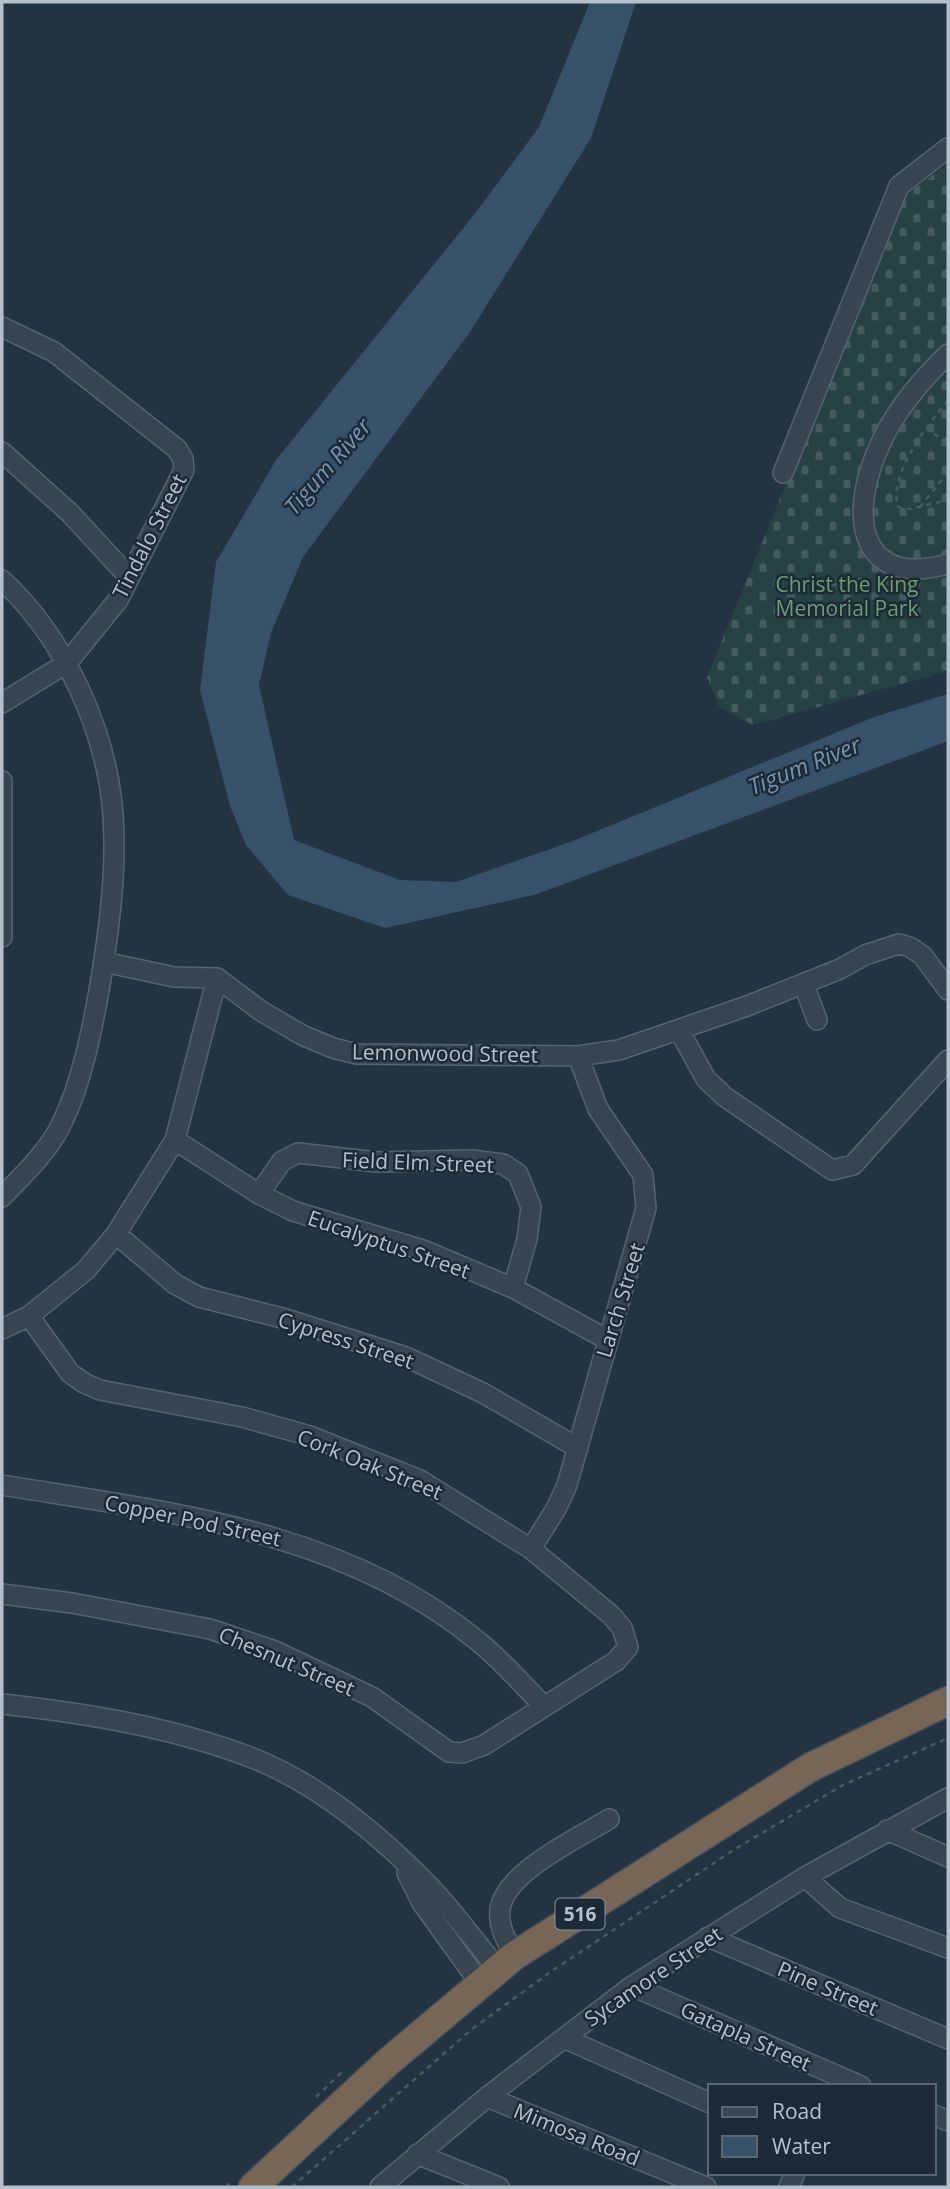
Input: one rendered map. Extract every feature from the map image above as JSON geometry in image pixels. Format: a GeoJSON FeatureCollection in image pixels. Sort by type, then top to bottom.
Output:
{"type":"FeatureCollection","features":[{"type":"Feature","properties":{"kind":"highway","name":"516"},"geometry":{"type":"LineString","coordinates":[[253,2187],[496,1969],[811,1767],[948,1701]]}},
{"type":"Feature","properties":{"kind":"street"},"geometry":{"type":"LineString","coordinates":[[783,473],[899,186],[948,148]]}},
{"type":"Feature","properties":{"kind":"street","name":"Tindalo Street"},"geometry":{"type":"LineString","coordinates":[[2,327],[54,352],[177,449],[183,458],[184,470],[118,600],[67,663],[2,703]]}},
{"type":"Feature","properties":{"kind":"street"},"geometry":{"type":"LineString","coordinates":[[948,354],[927,373],[891,426],[876,453],[863,496],[865,533],[875,554],[885,564],[925,570],[948,564]]}},
{"type":"Feature","properties":{"kind":"street"},"geometry":{"type":"LineString","coordinates":[[2,452],[70,513],[128,576]]}},
{"type":"Feature","properties":{"kind":"street"},"geometry":{"type":"LineString","coordinates":[[2,580],[46,627],[67,663],[84,702],[105,765],[113,816],[112,879],[104,961],[94,1019],[62,1123],[45,1151],[2,1197]]}},
{"type":"Feature","properties":{"kind":"street"},"geometry":{"type":"LineString","coordinates":[[2,780],[2,937]]}},
{"type":"Feature","properties":{"kind":"street","name":"Lemonwood Street"},"geometry":{"type":"LineString","coordinates":[[217,978],[261,1011],[302,1035],[333,1048],[358,1054],[579,1056],[639,1045],[804,985],[865,955],[899,944],[910,947],[923,956],[948,990]]}},
{"type":"Feature","properties":{"kind":"street"},"geometry":{"type":"LineString","coordinates":[[2,1329],[29,1316],[86,1270],[117,1234],[176,1140],[217,978],[174,977],[104,961]]}},
{"type":"Feature","properties":{"kind":"street"},"geometry":{"type":"LineString","coordinates":[[804,985],[817,1020]]}},
{"type":"Feature","properties":{"kind":"street"},"geometry":{"type":"LineString","coordinates":[[680,1032],[706,1079],[715,1088],[832,1170],[853,1165],[948,1060]]}},
{"type":"Feature","properties":{"kind":"street","name":"Larch Street"},"geometry":{"type":"LineString","coordinates":[[531,1549],[557,1507],[578,1448],[646,1208],[643,1175],[598,1109],[579,1056]]}},
{"type":"Feature","properties":{"kind":"street","name":"Eucalyptus Street"},"geometry":{"type":"LineString","coordinates":[[176,1140],[259,1194],[293,1211],[423,1250],[513,1288],[607,1340]]}},
{"type":"Feature","properties":{"kind":"street","name":"Field Elm Street"},"geometry":{"type":"LineString","coordinates":[[259,1194],[282,1161],[298,1153],[377,1163],[472,1160],[503,1164],[519,1174],[531,1207],[527,1239],[513,1288]]}},
{"type":"Feature","properties":{"kind":"street","name":"Cypress Street"},"geometry":{"type":"LineString","coordinates":[[117,1234],[175,1284],[199,1297],[286,1319],[406,1357],[483,1393],[578,1448]]}},
{"type":"Feature","properties":{"kind":"street","name":"Cork Oak Street"},"geometry":{"type":"LineString","coordinates":[[29,1316],[71,1373],[84,1383],[100,1390],[242,1417],[310,1436],[421,1480],[531,1549],[611,1615],[622,1628],[628,1647],[616,1661],[543,1705]]}},
{"type":"Feature","properties":{"kind":"street","name":"Copper Pod Street"},"geometry":{"type":"LineString","coordinates":[[2,1485],[206,1519],[275,1536],[320,1552],[388,1584],[444,1616],[480,1643],[543,1705]]}},
{"type":"Feature","properties":{"kind":"street","name":"Chesnut Street"},"geometry":{"type":"LineString","coordinates":[[2,1594],[137,1614],[210,1629],[249,1642],[324,1673],[372,1697],[449,1752],[473,1751],[543,1705]]}},
{"type":"Feature","properties":{"kind":"street"},"geometry":{"type":"LineString","coordinates":[[2,1704],[140,1724],[251,1758],[292,1778],[336,1807],[434,1891],[496,1969]]}},
{"type":"Feature","properties":{"kind":"street","name":"Sycamore Street"},"geometry":{"type":"LineString","coordinates":[[380,2187],[487,2097],[632,1986],[805,1877],[948,1798]]}},
{"type":"Feature","properties":{"kind":"street"},"geometry":{"type":"LineString","coordinates":[[496,1969],[501,1928],[500,1908],[510,1888],[523,1873],[609,1819]]}},
{"type":"Feature","properties":{"kind":"street"},"geometry":{"type":"LineString","coordinates":[[887,1830],[948,1857]]}},
{"type":"Feature","properties":{"kind":"street"},"geometry":{"type":"LineString","coordinates":[[805,1877],[840,1908],[948,1948]]}},
{"type":"Feature","properties":{"kind":"street","name":"Pine Street"},"geometry":{"type":"LineString","coordinates":[[708,1937],[948,2039]]}},
{"type":"Feature","properties":{"kind":"street","name":"Gatapla Street"},"geometry":{"type":"LineString","coordinates":[[632,1986],[837,2081]]}},
{"type":"Feature","properties":{"kind":"street"},"geometry":{"type":"LineString","coordinates":[[564,2038],[708,2102]]}},
{"type":"Feature","properties":{"kind":"street","name":"Mimosa Road"},"geometry":{"type":"LineString","coordinates":[[487,2097],[706,2187]]}},
{"type":"Feature","properties":{"kind":"street"},"geometry":{"type":"LineString","coordinates":[[417,2154],[499,2187]]}},
{"type":"Feature","properties":{"kind":"path"},"geometry":{"type":"LineString","coordinates":[[948,401],[926,428],[905,463],[895,499],[898,507],[919,507],[948,500]]}},
{"type":"Feature","properties":{"kind":"path"},"geometry":{"type":"LineString","coordinates":[[926,428],[948,444]]}},
{"type":"Feature","properties":{"kind":"path"},"geometry":{"type":"LineString","coordinates":[[919,507],[948,472]]}},
{"type":"Feature","properties":{"kind":"path"},"geometry":{"type":"LineString","coordinates":[[292,2187],[472,2029],[549,1973],[735,1849],[831,1792],[948,1738]]}},
{"type":"Feature","properties":{"kind":"green space","name":"Christ the King Memorial Park"},"geometry":{"type":"Polygon","coordinates":[[[948,164],[948,671],[753,725],[719,707],[707,677],[904,196],[948,164]]]}},
{"type":"Feature","properties":{"kind":"water","name":"Tigum River"},"geometry":{"type":"Polygon","coordinates":[[[590,2],[636,2],[591,138],[470,332],[303,557],[271,633],[259,685],[294,840],[400,880],[456,882],[573,841],[874,717],[948,694],[948,741],[534,895],[385,928],[288,895],[246,845],[230,806],[200,690],[216,562],[276,460],[477,211],[539,127],[590,2]]]}}]}
